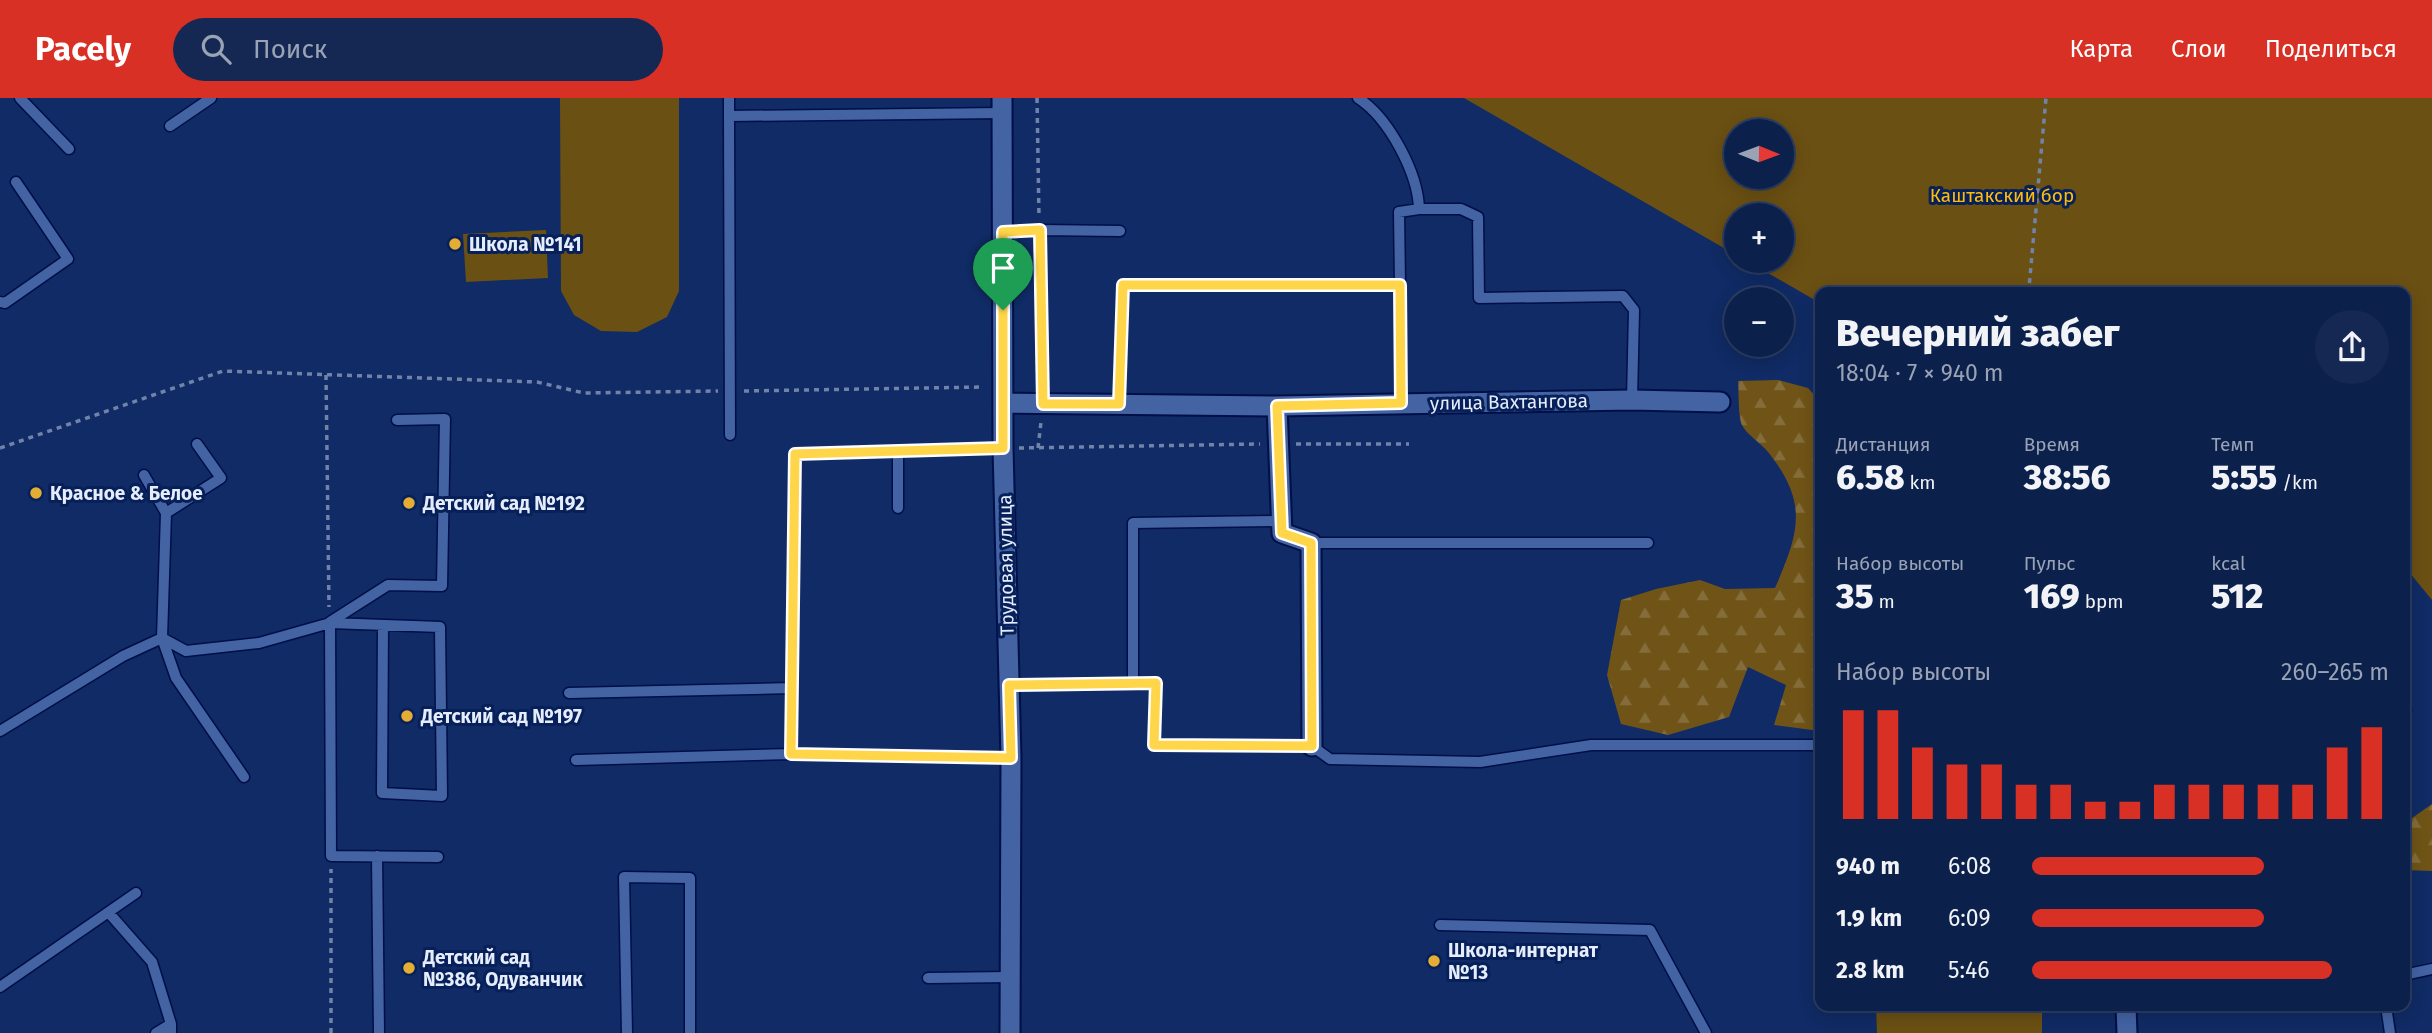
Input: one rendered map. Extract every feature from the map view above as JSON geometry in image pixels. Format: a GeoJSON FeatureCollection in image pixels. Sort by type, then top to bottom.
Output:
{"type":"FeatureCollection","features":[{"type":"Feature","properties":{"kind":"street","name":"Трудовая улица"},"geometry":{"type":"LineString","coordinates":[[1002,106],[1003,448],[1011,758],[1010,1033]]}},
{"type":"Feature","properties":{"kind":"street","name":"улица Вахтангова"},"geometry":{"type":"LineString","coordinates":[[1004,395],[1043,404],[1277,406],[1632,400],[1720,402]]}},
{"type":"Feature","properties":{"kind":"street"},"geometry":{"type":"LineString","coordinates":[[1277,406],[1282,533],[1311,543],[1312,746]]}},
{"type":"Feature","properties":{"kind":"street"},"geometry":{"type":"LineString","coordinates":[[2126,1011],[2127,1033]]}},
{"type":"Feature","properties":{"kind":"lane"},"geometry":{"type":"LineString","coordinates":[[20,98],[69,149]]}},
{"type":"Feature","properties":{"kind":"lane"},"geometry":{"type":"LineString","coordinates":[[170,126],[211,98]]}},
{"type":"Feature","properties":{"kind":"lane"},"geometry":{"type":"LineString","coordinates":[[729,98],[730,435]]}},
{"type":"Feature","properties":{"kind":"lane"},"geometry":{"type":"LineString","coordinates":[[1358,98],[1387,123],[1401,149],[1419,196],[1419,209]]}},
{"type":"Feature","properties":{"kind":"lane"},"geometry":{"type":"LineString","coordinates":[[729,116],[1002,106]]}},
{"type":"Feature","properties":{"kind":"lane"},"geometry":{"type":"LineString","coordinates":[[0,302],[5,303],[68,259],[16,182]]}},
{"type":"Feature","properties":{"kind":"lane"},"geometry":{"type":"LineString","coordinates":[[1401,403],[1399,212],[1419,209],[1461,209],[1478,217],[1479,298],[1623,296],[1634,310],[1632,400]]}},
{"type":"Feature","properties":{"kind":"lane"},"geometry":{"type":"LineString","coordinates":[[1003,232],[1120,231]]}},
{"type":"Feature","properties":{"kind":"lane"},"geometry":{"type":"LineString","coordinates":[[1119,404],[1123,285],[1400,285]]}},
{"type":"Feature","properties":{"kind":"lane"},"geometry":{"type":"LineString","coordinates":[[162,638],[187,651],[259,643],[330,623],[388,585],[442,586],[445,419],[397,420]]}},
{"type":"Feature","properties":{"kind":"lane"},"geometry":{"type":"LineString","coordinates":[[166,513],[221,478],[197,444]]}},
{"type":"Feature","properties":{"kind":"lane"},"geometry":{"type":"LineString","coordinates":[[791,754],[795,454],[1003,448]]}},
{"type":"Feature","properties":{"kind":"lane"},"geometry":{"type":"LineString","coordinates":[[898,451],[898,508]]}},
{"type":"Feature","properties":{"kind":"lane"},"geometry":{"type":"LineString","coordinates":[[144,475],[166,513],[162,638],[176,678],[244,776]]}},
{"type":"Feature","properties":{"kind":"lane"},"geometry":{"type":"LineString","coordinates":[[1133,683],[1133,523],[1281,521]]}},
{"type":"Feature","properties":{"kind":"lane"},"geometry":{"type":"LineString","coordinates":[[1311,543],[1648,543]]}},
{"type":"Feature","properties":{"kind":"lane"},"geometry":{"type":"LineString","coordinates":[[330,623],[440,627],[442,796],[383,793],[383,625]]}},
{"type":"Feature","properties":{"kind":"lane"},"geometry":{"type":"LineString","coordinates":[[330,623],[331,856],[438,857]]}},
{"type":"Feature","properties":{"kind":"lane"},"geometry":{"type":"LineString","coordinates":[[0,731],[123,656],[162,638]]}},
{"type":"Feature","properties":{"kind":"lane"},"geometry":{"type":"LineString","coordinates":[[1009,685],[1156,683],[1154,745],[1312,746],[1330,759],[1480,762],[1591,745],[1815,746]]}},
{"type":"Feature","properties":{"kind":"lane"},"geometry":{"type":"LineString","coordinates":[[569,693],[792,688]]}},
{"type":"Feature","properties":{"kind":"lane"},"geometry":{"type":"LineString","coordinates":[[576,760],[791,754],[1011,758]]}},
{"type":"Feature","properties":{"kind":"lane"},"geometry":{"type":"LineString","coordinates":[[377,856],[379,1033]]}},
{"type":"Feature","properties":{"kind":"lane"},"geometry":{"type":"LineString","coordinates":[[627,1033],[624,877],[690,878],[690,1033]]}},
{"type":"Feature","properties":{"kind":"lane"},"geometry":{"type":"LineString","coordinates":[[0,987],[136,893]]}},
{"type":"Feature","properties":{"kind":"lane"},"geometry":{"type":"LineString","coordinates":[[109,913],[152,962],[171,1029],[156,1033]]}},
{"type":"Feature","properties":{"kind":"lane"},"geometry":{"type":"LineString","coordinates":[[1440,925],[1650,930],[1706,1033]]}},
{"type":"Feature","properties":{"kind":"lane"},"geometry":{"type":"LineString","coordinates":[[2410,974],[2432,969]]}},
{"type":"Feature","properties":{"kind":"lane"},"geometry":{"type":"LineString","coordinates":[[928,978],[1010,977]]}},
{"type":"Feature","properties":{"kind":"lane"},"geometry":{"type":"LineString","coordinates":[[2387,1011],[2390,1033]]}},
{"type":"Feature","properties":{"kind":"path"},"geometry":{"type":"LineString","coordinates":[[1037,98],[1043,404],[1038,448]]}},
{"type":"Feature","properties":{"kind":"path"},"geometry":{"type":"LineString","coordinates":[[2029,287],[2046,98]]}},
{"type":"Feature","properties":{"kind":"path"},"geometry":{"type":"LineString","coordinates":[[0,448],[223,371],[537,382],[584,393],[730,391],[1004,395]]}},
{"type":"Feature","properties":{"kind":"path"},"geometry":{"type":"LineString","coordinates":[[326,375],[330,623]]}},
{"type":"Feature","properties":{"kind":"path"},"geometry":{"type":"LineString","coordinates":[[1003,448],[1409,443]]}},
{"type":"Feature","properties":{"kind":"path"},"geometry":{"type":"LineString","coordinates":[[331,856],[331,1033]]}},
{"type":"Feature","properties":{"kind":"green space"},"geometry":{"type":"Polygon","coordinates":[[[560,98],[679,98],[679,291],[667,317],[637,332],[601,331],[574,315],[561,291],[560,98]]]}},
{"type":"Feature","properties":{"kind":"green space","name":"Каштакский бор"},"geometry":{"type":"Polygon","coordinates":[[[1464,98],[2432,98],[2432,600],[2410,573],[2410,287],[1815,287],[1815,300],[1768,273],[1794,273],[1794,203],[1724,203],[1724,248],[1464,98]]]}},
{"type":"Feature","properties":{"kind":"green space"},"geometry":{"type":"Polygon","coordinates":[[[546,230],[548,278],[466,282],[463,234],[546,230]]]}},
{"type":"Feature","properties":{"kind":"green space"},"geometry":{"type":"Polygon","coordinates":[[[1778,380],[1808,388],[1815,396],[1815,730],[1774,725],[1786,685],[1748,667],[1729,717],[1668,735],[1621,724],[1607,675],[1621,600],[1700,580],[1725,589],[1775,588],[1790,551],[1796,518],[1795,503],[1781,470],[1742,425],[1738,381],[1778,380]]]}},
{"type":"Feature","properties":{"kind":"green space"},"geometry":{"type":"Polygon","coordinates":[[[2432,804],[2432,871],[2410,870],[2410,819],[2432,804]]]}},
{"type":"Feature","properties":{"kind":"green space"},"geometry":{"type":"Polygon","coordinates":[[[1876,1011],[2042,1011],[2042,1033],[1877,1033],[1876,1011]]]}},
{"type":"Feature","properties":{"kind":"place","name":"Школа №141"},"geometry":{"type":"Point","coordinates":[455,244]}},
{"type":"Feature","properties":{"kind":"place","name":"Красное & Белое"},"geometry":{"type":"Point","coordinates":[36,493]}},
{"type":"Feature","properties":{"kind":"place","name":"Детский сад №192"},"geometry":{"type":"Point","coordinates":[409,503]}},
{"type":"Feature","properties":{"kind":"place","name":"Детский сад №197"},"geometry":{"type":"Point","coordinates":[407,716]}},
{"type":"Feature","properties":{"kind":"place","name":"Школа-интернат №13"},"geometry":{"type":"Point","coordinates":[1434,961]}},
{"type":"Feature","properties":{"kind":"place","name":"Детский сад №386, Одуванчик"},"geometry":{"type":"Point","coordinates":[409,968]}},
{"type":"Feature","properties":{"kind":"route"},"geometry":{"type":"LineString","coordinates":[[1040,230],[1043,404],[1119,404],[1123,285],[1400,285],[1401,403],[1277,406],[1282,533],[1311,543],[1312,746],[1154,745],[1156,683],[1009,685],[1011,758],[791,754],[795,454],[1003,448],[1003,310],[1003,232],[1040,230]]}}]}
